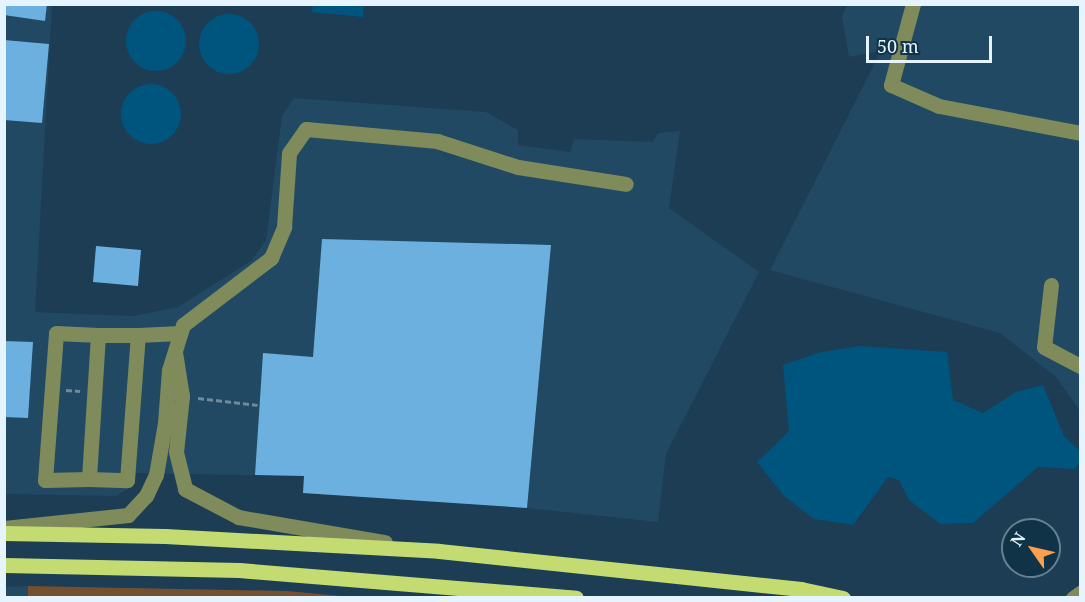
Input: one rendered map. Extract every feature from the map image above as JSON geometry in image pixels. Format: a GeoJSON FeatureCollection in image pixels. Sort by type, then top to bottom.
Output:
{"type":"FeatureCollection","features":[{"type":"Feature","properties":{"kind":"main road"},"geometry":{"type":"LineString","coordinates":[[4,533],[177,536],[439,551],[801,589],[843,597]]}},
{"type":"Feature","properties":{"kind":"main road"},"geometry":{"type":"LineString","coordinates":[[4,565],[261,571],[576,597]]}},
{"type":"Feature","properties":{"kind":"street"},"geometry":{"type":"LineString","coordinates":[[913,4],[891,85],[939,106],[1080,133]]}},
{"type":"Feature","properties":{"kind":"street"},"geometry":{"type":"LineString","coordinates":[[4,528],[128,515],[146,496],[156,475],[165,423],[169,370],[183,325],[234,290],[272,258],[284,227],[289,153],[306,129],[437,141],[518,167],[626,184]]}},
{"type":"Feature","properties":{"kind":"street"},"geometry":{"type":"LineString","coordinates":[[1051,285],[1044,348],[1075,362]]}},
{"type":"Feature","properties":{"kind":"street"},"geometry":{"type":"LineString","coordinates":[[138,335],[127,480],[45,480],[56,333],[98,336],[180,333]]}},
{"type":"Feature","properties":{"kind":"street"},"geometry":{"type":"LineString","coordinates":[[96,479],[98,336]]}},
{"type":"Feature","properties":{"kind":"street"},"geometry":{"type":"LineString","coordinates":[[176,352],[182,396],[176,452],[185,489],[198,499],[238,517],[439,551]]}},
{"type":"Feature","properties":{"kind":"street"},"geometry":{"type":"LineString","coordinates":[[1073,597],[1080,593]]}},
{"type":"Feature","properties":{"kind":"shaded area"},"geometry":{"type":"Polygon","coordinates":[[[313,4],[364,5],[363,17],[312,12],[313,4]]]}},
{"type":"Feature","properties":{"kind":"shaded area"},"geometry":{"type":"Polygon","coordinates":[[[5,5],[52,5],[35,312],[133,316],[178,307],[251,261],[266,240],[282,116],[294,98],[486,112],[518,130],[518,145],[570,152],[574,139],[653,142],[658,133],[680,131],[669,208],[759,272],[666,454],[658,522],[527,508],[303,493],[304,476],[136,473],[131,487],[116,496],[5,494],[5,5]]]}},
{"type":"Feature","properties":{"kind":"shaded area"},"geometry":{"type":"Polygon","coordinates":[[[847,5],[1080,5],[1080,411],[1056,377],[1000,333],[770,270],[881,51],[849,57],[842,17],[847,5]]]}},
{"type":"Feature","properties":{"kind":"shaded area"},"geometry":{"type":"Polygon","coordinates":[[[156,11],[173,16],[181,24],[186,41],[181,58],[173,66],[156,71],[139,66],[131,58],[126,41],[131,24],[139,16],[156,11]]]}},
{"type":"Feature","properties":{"kind":"shaded area"},"geometry":{"type":"Polygon","coordinates":[[[229,14],[246,19],[254,27],[259,44],[254,61],[246,69],[229,74],[212,69],[204,61],[199,44],[204,27],[212,19],[229,14]]]}},
{"type":"Feature","properties":{"kind":"shaded area"},"geometry":{"type":"Polygon","coordinates":[[[151,84],[168,89],[176,97],[181,114],[176,131],[168,139],[151,144],[134,139],[126,131],[121,114],[126,97],[134,89],[151,84]]]}},
{"type":"Feature","properties":{"kind":"shaded area"},"geometry":{"type":"Polygon","coordinates":[[[860,346],[947,352],[953,400],[983,413],[1016,392],[1043,385],[1064,436],[1080,451],[1080,462],[1075,469],[1038,467],[973,523],[940,524],[909,500],[899,480],[888,477],[853,525],[814,519],[784,496],[757,462],[789,431],[783,365],[821,352],[860,346]]]}},
{"type":"Feature","properties":{"kind":"shaded area"},"geometry":{"type":"Polygon","coordinates":[[[28,586],[28,597],[5,597],[4,587],[28,586]]]}},
{"type":"Feature","properties":{"kind":"shaded area"},"geometry":{"type":"Polygon","coordinates":[[[28,586],[287,591],[352,597],[28,598],[28,586]]]}},
{"type":"Feature","properties":{"kind":"building"},"geometry":{"type":"Polygon","coordinates":[[[4,4],[47,4],[45,21],[4,15],[4,4]]]}},
{"type":"Feature","properties":{"kind":"building"},"geometry":{"type":"Polygon","coordinates":[[[4,40],[49,44],[42,123],[4,120],[4,40]]]}},
{"type":"Feature","properties":{"kind":"building"},"geometry":{"type":"Polygon","coordinates":[[[322,239],[551,245],[527,508],[303,493],[304,476],[255,475],[263,353],[313,357],[322,239]]]}},
{"type":"Feature","properties":{"kind":"building"},"geometry":{"type":"Polygon","coordinates":[[[96,246],[141,250],[138,286],[93,282],[96,246]]]}},
{"type":"Feature","properties":{"kind":"building"},"geometry":{"type":"Polygon","coordinates":[[[4,341],[33,342],[28,418],[4,417],[4,341]]]}}]}
